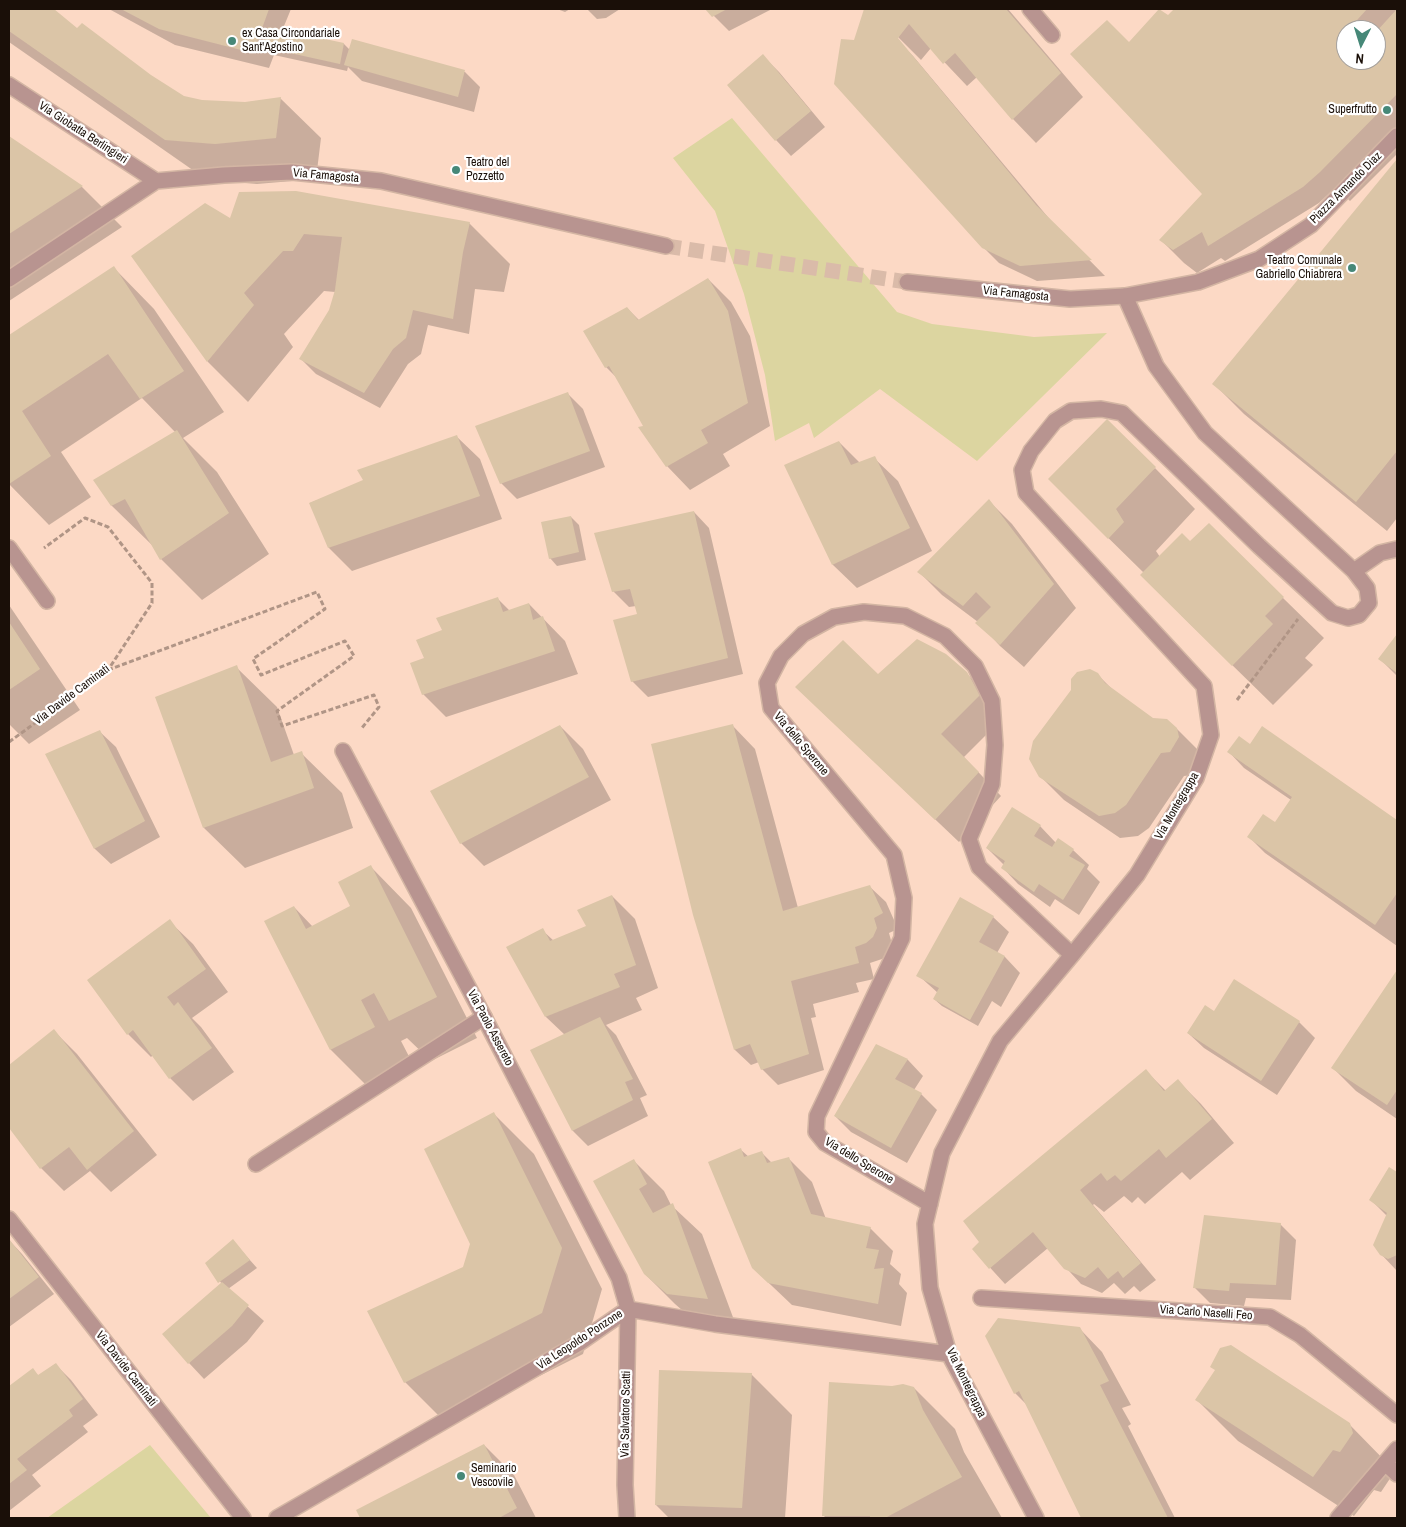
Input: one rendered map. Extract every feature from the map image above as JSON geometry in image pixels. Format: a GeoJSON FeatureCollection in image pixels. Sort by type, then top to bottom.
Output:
{"type":"FeatureCollection","features":[{"type":"Feature","properties":{"kind":"street"},"geometry":{"type":"LineString","coordinates":[[1030,9],[1052,35]]}},
{"type":"Feature","properties":{"kind":"street","name":"Via Giobatta Berlingieri"},"geometry":{"type":"LineString","coordinates":[[9,85],[156,181]]}},
{"type":"Feature","properties":{"kind":"street","name":"Piazza Armando Diaz"},"geometry":{"type":"LineString","coordinates":[[1125,296],[1198,282],[1260,259],[1311,225],[1397,136]]}},
{"type":"Feature","properties":{"kind":"street","name":"Via Famagosta"},"geometry":{"type":"LineString","coordinates":[[9,279],[156,181],[224,175],[292,172],[381,181],[666,246]]}},
{"type":"Feature","properties":{"kind":"street","name":"Via Famagosta"},"geometry":{"type":"LineString","coordinates":[[907,282],[1070,299],[1125,296]]}},
{"type":"Feature","properties":{"kind":"street","name":"Via Montegrappa"},"geometry":{"type":"LineString","coordinates":[[1036,1518],[949,1354],[930,1288],[925,1224],[942,1153],[1000,1041],[1137,874],[1196,778],[1211,735],[1204,686],[1026,493],[1022,470],[1031,452],[1055,421],[1071,411],[1101,408],[1122,413],[1252,539],[1332,612],[1348,618],[1359,615],[1369,603],[1368,588],[1354,571],[1205,433],[1156,366],[1125,296]]}},
{"type":"Feature","properties":{"kind":"street"},"geometry":{"type":"LineString","coordinates":[[9,548],[47,601]]}},
{"type":"Feature","properties":{"kind":"street"},"geometry":{"type":"LineString","coordinates":[[1354,571],[1380,553],[1397,549]]}},
{"type":"Feature","properties":{"kind":"street","name":"Via dello Sperone"},"geometry":{"type":"LineString","coordinates":[[930,1204],[825,1143],[816,1132],[816,1116],[902,938],[904,898],[894,855],[771,708],[767,683],[782,656],[803,634],[834,617],[864,612],[905,616],[944,636],[975,666],[992,700],[995,745],[992,784],[969,839],[978,868],[1072,955]]}},
{"type":"Feature","properties":{"kind":"street","name":"Via Paolo Assereto"},"geometry":{"type":"LineString","coordinates":[[343,751],[619,1278],[628,1309]]}},
{"type":"Feature","properties":{"kind":"street"},"geometry":{"type":"LineString","coordinates":[[256,1164],[484,1017]]}},
{"type":"Feature","properties":{"kind":"street","name":"Via Davide Caminati"},"geometry":{"type":"LineString","coordinates":[[9,1219],[243,1518]]}},
{"type":"Feature","properties":{"kind":"street","name":"Via Carlo Naselli Feo"},"geometry":{"type":"LineString","coordinates":[[981,1298],[1270,1317],[1300,1335],[1397,1415]]}},
{"type":"Feature","properties":{"kind":"street","name":"Via Leopoldo Ponzone"},"geometry":{"type":"LineString","coordinates":[[277,1518],[579,1343],[628,1309],[715,1324],[949,1354]]}},
{"type":"Feature","properties":{"kind":"street","name":"Via Salvatore Scatti"},"geometry":{"type":"LineString","coordinates":[[626,1518],[628,1309]]}},
{"type":"Feature","properties":{"kind":"street"},"geometry":{"type":"LineString","coordinates":[[1338,1518],[1397,1449]]}},
{"type":"Feature","properties":{"kind":"street"},"geometry":{"type":"LineString","coordinates":[[1385,1462],[1397,1474]]}},
{"type":"Feature","properties":{"kind":"path","name":"Via Davide Caminati"},"geometry":{"type":"LineString","coordinates":[[9,742],[108,670],[152,602],[152,583],[108,527],[84,518],[21,564]]}},
{"type":"Feature","properties":{"kind":"path"},"geometry":{"type":"LineString","coordinates":[[108,670],[316,592],[325,609],[253,659],[261,675],[345,641],[354,656],[277,711],[282,726],[374,695],[379,707],[343,751]]}},
{"type":"Feature","properties":{"kind":"path"},"geometry":{"type":"LineString","coordinates":[[1211,735],[1301,615],[1317,598]]}},
{"type":"Feature","properties":{"kind":"shaded area"},"geometry":{"type":"Polygon","coordinates":[[[732,118],[897,312],[932,324],[1034,337],[1107,333],[977,461],[880,389],[814,438],[809,423],[775,441],[765,375],[744,294],[715,211],[673,158],[732,118]]]}},
{"type":"Feature","properties":{"kind":"shaded area"},"geometry":{"type":"Polygon","coordinates":[[[150,1445],[211,1518],[47,1518],[150,1445]]]}},
{"type":"Feature","properties":{"kind":"building"},"geometry":{"type":"Polygon","coordinates":[[[9,9],[54,9],[77,28],[82,23],[151,75],[184,96],[202,100],[245,102],[281,97],[276,138],[215,144],[165,140],[9,31],[9,9]]]}},
{"type":"Feature","properties":{"kind":"building","name":"ex Casa Circondariale Sant'Agostino"},"geometry":{"type":"Polygon","coordinates":[[[121,9],[269,9],[253,53],[159,29],[121,9]]]}},
{"type":"Feature","properties":{"kind":"building"},"geometry":{"type":"Polygon","coordinates":[[[705,9],[727,9],[712,17],[705,9]]]}},
{"type":"Feature","properties":{"kind":"building"},"geometry":{"type":"Polygon","coordinates":[[[864,9],[1006,9],[1061,73],[1012,120],[955,53],[943,64],[909,24],[898,38],[1036,205],[1092,260],[1020,266],[982,248],[834,84],[841,39],[854,40],[864,9]]]}},
{"type":"Feature","properties":{"kind":"building"},"geometry":{"type":"Polygon","coordinates":[[[1159,9],[1168,15],[1174,9],[1367,9],[1357,20],[1336,20],[1336,70],[1386,70],[1386,21],[1397,9],[1397,94],[1303,187],[1208,246],[1202,232],[1173,250],[1159,240],[1202,194],[1070,54],[1107,20],[1129,42],[1159,9]]]}},
{"type":"Feature","properties":{"kind":"building"},"geometry":{"type":"Polygon","coordinates":[[[268,27],[344,43],[340,64],[263,47],[268,27]]]}},
{"type":"Feature","properties":{"kind":"building"},"geometry":{"type":"Polygon","coordinates":[[[352,39],[465,70],[458,97],[344,65],[352,39]]]}},
{"type":"Feature","properties":{"kind":"building"},"geometry":{"type":"Polygon","coordinates":[[[763,54],[811,111],[775,141],[727,85],[763,54]]]}},
{"type":"Feature","properties":{"kind":"building"},"geometry":{"type":"Polygon","coordinates":[[[9,136],[83,186],[9,234],[9,136]]]}},
{"type":"Feature","properties":{"kind":"building","name":"Teatro Comunale Gabriello Chiabrera"},"geometry":{"type":"Polygon","coordinates":[[[1397,159],[1397,451],[1356,502],[1212,384],[1397,159]]]}},
{"type":"Feature","properties":{"kind":"building"},"geometry":{"type":"Polygon","coordinates":[[[296,191],[470,222],[463,252],[453,319],[413,310],[406,338],[393,349],[364,393],[299,359],[329,310],[335,290],[342,237],[304,234],[293,251],[283,251],[244,293],[254,305],[207,362],[131,256],[205,203],[230,218],[239,192],[296,191]]]}},
{"type":"Feature","properties":{"kind":"building"},"geometry":{"type":"Polygon","coordinates":[[[114,266],[184,371],[140,399],[108,354],[22,411],[51,456],[9,484],[9,335],[114,266]]]}},
{"type":"Feature","properties":{"kind":"building"},"geometry":{"type":"Polygon","coordinates":[[[708,278],[728,311],[748,403],[701,430],[708,443],[666,467],[638,427],[643,426],[609,366],[605,368],[583,331],[627,307],[638,320],[708,278]]]}},
{"type":"Feature","properties":{"kind":"building"},"geometry":{"type":"Polygon","coordinates":[[[568,392],[590,451],[500,484],[475,426],[568,392]]]}},
{"type":"Feature","properties":{"kind":"building"},"geometry":{"type":"Polygon","coordinates":[[[1107,419],[1156,467],[1116,509],[1124,522],[1108,539],[1048,479],[1107,419]]]}},
{"type":"Feature","properties":{"kind":"building"},"geometry":{"type":"Polygon","coordinates":[[[177,430],[229,513],[160,560],[125,499],[111,506],[93,480],[177,430]]]}},
{"type":"Feature","properties":{"kind":"building"},"geometry":{"type":"Polygon","coordinates":[[[457,435],[480,496],[328,548],[309,503],[363,480],[357,470],[457,435]]]}},
{"type":"Feature","properties":{"kind":"building"},"geometry":{"type":"Polygon","coordinates":[[[839,441],[851,465],[875,456],[910,528],[832,565],[784,465],[839,441]]]}},
{"type":"Feature","properties":{"kind":"building"},"geometry":{"type":"Polygon","coordinates":[[[989,499],[1054,584],[1000,645],[975,623],[991,607],[976,592],[963,606],[917,572],[989,499]]]}},
{"type":"Feature","properties":{"kind":"building"},"geometry":{"type":"Polygon","coordinates":[[[694,511],[728,658],[631,682],[613,620],[637,614],[630,589],[612,592],[594,533],[694,511]]]}},
{"type":"Feature","properties":{"kind":"building"},"geometry":{"type":"Polygon","coordinates":[[[571,516],[579,552],[549,559],[541,522],[571,516]]]}},
{"type":"Feature","properties":{"kind":"building"},"geometry":{"type":"Polygon","coordinates":[[[1209,523],[1284,597],[1265,616],[1273,624],[1232,666],[1140,575],[1182,533],[1190,541],[1209,523]]]}},
{"type":"Feature","properties":{"kind":"building"},"geometry":{"type":"Polygon","coordinates":[[[498,597],[503,612],[529,603],[533,620],[543,616],[555,651],[422,695],[410,663],[424,658],[416,640],[442,630],[436,618],[498,597]]]}},
{"type":"Feature","properties":{"kind":"building"},"geometry":{"type":"Polygon","coordinates":[[[9,622],[40,669],[9,690],[9,622]]]}},
{"type":"Feature","properties":{"kind":"building"},"geometry":{"type":"Polygon","coordinates":[[[1397,634],[1397,673],[1378,659],[1397,634]]]}},
{"type":"Feature","properties":{"kind":"building"},"geometry":{"type":"Polygon","coordinates":[[[917,639],[946,654],[967,672],[980,695],[941,734],[979,772],[935,820],[795,687],[843,640],[878,674],[917,639]]]}},
{"type":"Feature","properties":{"kind":"building"},"geometry":{"type":"Polygon","coordinates":[[[237,665],[271,762],[302,751],[314,788],[203,828],[155,697],[237,665]]]}},
{"type":"Feature","properties":{"kind":"building"},"geometry":{"type":"Polygon","coordinates":[[[1090,669],[1098,673],[1105,683],[1153,718],[1167,719],[1177,728],[1179,737],[1170,752],[1161,753],[1126,805],[1115,813],[1099,816],[1039,777],[1029,759],[1033,741],[1071,690],[1071,679],[1077,672],[1090,669]]]}},
{"type":"Feature","properties":{"kind":"building"},"geometry":{"type":"Polygon","coordinates":[[[733,724],[783,911],[870,885],[883,913],[874,918],[877,928],[873,937],[866,943],[855,947],[859,963],[791,981],[809,1054],[761,1070],[750,1044],[734,1050],[693,915],[651,744],[733,724]]]}},
{"type":"Feature","properties":{"kind":"building"},"geometry":{"type":"Polygon","coordinates":[[[560,725],[589,777],[460,844],[430,791],[560,725]]]}},
{"type":"Feature","properties":{"kind":"building"},"geometry":{"type":"Polygon","coordinates":[[[1262,726],[1397,820],[1397,893],[1375,925],[1247,837],[1263,814],[1275,822],[1292,797],[1227,752],[1239,736],[1250,744],[1262,726]]]}},
{"type":"Feature","properties":{"kind":"building"},"geometry":{"type":"Polygon","coordinates":[[[100,730],[145,821],[94,849],[45,754],[100,730]]]}},
{"type":"Feature","properties":{"kind":"building"},"geometry":{"type":"Polygon","coordinates":[[[1012,807],[1041,825],[1034,836],[1052,847],[1058,838],[1074,849],[1069,856],[1085,865],[1063,900],[1039,884],[1034,892],[1001,868],[1005,861],[986,848],[1012,807]]]}},
{"type":"Feature","properties":{"kind":"building"},"geometry":{"type":"Polygon","coordinates":[[[371,865],[437,997],[389,1021],[374,993],[361,1000],[375,1027],[330,1050],[264,921],[294,906],[306,929],[350,906],[338,882],[371,865]]]}},
{"type":"Feature","properties":{"kind":"building"},"geometry":{"type":"Polygon","coordinates":[[[612,895],[636,965],[614,974],[620,987],[545,1017],[506,947],[543,928],[550,941],[586,926],[577,910],[612,895]]]}},
{"type":"Feature","properties":{"kind":"building"},"geometry":{"type":"Polygon","coordinates":[[[960,897],[994,916],[979,942],[1005,956],[970,1020],[933,999],[939,988],[916,976],[960,897]]]}},
{"type":"Feature","properties":{"kind":"building"},"geometry":{"type":"Polygon","coordinates":[[[170,919],[206,969],[167,997],[174,1006],[178,1002],[212,1048],[169,1079],[133,1030],[127,1035],[87,980],[170,919]]]}},
{"type":"Feature","properties":{"kind":"building"},"geometry":{"type":"Polygon","coordinates":[[[1397,970],[1397,1090],[1387,1105],[1331,1068],[1397,970]]]}},
{"type":"Feature","properties":{"kind":"building"},"geometry":{"type":"Polygon","coordinates":[[[1234,979],[1300,1021],[1261,1081],[1187,1033],[1205,1005],[1214,1011],[1234,979]]]}},
{"type":"Feature","properties":{"kind":"building"},"geometry":{"type":"Polygon","coordinates":[[[600,1017],[633,1079],[625,1082],[633,1100],[572,1131],[530,1050],[600,1017]]]}},
{"type":"Feature","properties":{"kind":"building"},"geometry":{"type":"Polygon","coordinates":[[[54,1029],[134,1131],[87,1170],[69,1147],[40,1169],[9,1128],[9,1065],[54,1029]]]}},
{"type":"Feature","properties":{"kind":"building"},"geometry":{"type":"Polygon","coordinates":[[[876,1044],[908,1059],[895,1079],[922,1093],[891,1148],[834,1116],[876,1044]]]}},
{"type":"Feature","properties":{"kind":"building"},"geometry":{"type":"Polygon","coordinates":[[[1146,1069],[1164,1091],[1178,1079],[1212,1119],[1166,1158],[1159,1149],[1121,1181],[1115,1175],[1107,1181],[1101,1173],[1080,1190],[1141,1263],[1123,1278],[1118,1271],[1108,1279],[1098,1267],[1085,1278],[1064,1269],[1033,1232],[989,1269],[972,1249],[979,1242],[963,1221],[1146,1069]]]}},
{"type":"Feature","properties":{"kind":"building"},"geometry":{"type":"Polygon","coordinates":[[[494,1112],[562,1248],[542,1313],[404,1383],[367,1311],[463,1267],[470,1244],[424,1149],[494,1112]]]}},
{"type":"Feature","properties":{"kind":"building"},"geometry":{"type":"Polygon","coordinates":[[[741,1148],[744,1157],[762,1151],[767,1163],[789,1157],[811,1214],[871,1227],[866,1248],[879,1250],[874,1269],[884,1268],[878,1304],[768,1283],[752,1268],[708,1162],[741,1148]]]}},
{"type":"Feature","properties":{"kind":"building"},"geometry":{"type":"Polygon","coordinates":[[[634,1159],[647,1184],[639,1189],[653,1213],[673,1203],[708,1299],[667,1294],[644,1274],[593,1181],[634,1159]]]}},
{"type":"Feature","properties":{"kind":"building"},"geometry":{"type":"Polygon","coordinates":[[[1389,1167],[1397,1172],[1397,1255],[1388,1259],[1380,1255],[1373,1245],[1387,1213],[1369,1200],[1389,1167]]]}},
{"type":"Feature","properties":{"kind":"building"},"geometry":{"type":"Polygon","coordinates":[[[1204,1215],[1281,1223],[1276,1285],[1230,1283],[1229,1291],[1193,1288],[1204,1215]]]}},
{"type":"Feature","properties":{"kind":"building"},"geometry":{"type":"Polygon","coordinates":[[[9,1239],[39,1277],[9,1299],[9,1239]]]}},
{"type":"Feature","properties":{"kind":"building"},"geometry":{"type":"Polygon","coordinates":[[[233,1239],[250,1260],[218,1283],[205,1263],[233,1239]]]}},
{"type":"Feature","properties":{"kind":"building"},"geometry":{"type":"Polygon","coordinates":[[[222,1282],[249,1305],[232,1326],[188,1364],[162,1334],[222,1282]]]}},
{"type":"Feature","properties":{"kind":"building"},"geometry":{"type":"Polygon","coordinates":[[[998,1318],[1080,1327],[1109,1381],[1100,1385],[1168,1518],[1081,1518],[1019,1391],[1014,1394],[985,1336],[998,1318]]]}},
{"type":"Feature","properties":{"kind":"building"},"geometry":{"type":"Polygon","coordinates":[[[1231,1345],[1350,1423],[1353,1433],[1340,1452],[1333,1450],[1313,1477],[1195,1400],[1215,1370],[1210,1367],[1220,1348],[1231,1345]]]}},
{"type":"Feature","properties":{"kind":"building"},"geometry":{"type":"Polygon","coordinates":[[[56,1363],[83,1399],[69,1410],[73,1416],[17,1459],[27,1470],[9,1484],[9,1386],[33,1368],[38,1375],[56,1363]]]}},
{"type":"Feature","properties":{"kind":"building"},"geometry":{"type":"Polygon","coordinates":[[[659,1370],[752,1373],[742,1508],[655,1505],[659,1370]]]}},
{"type":"Feature","properties":{"kind":"building"},"geometry":{"type":"Polygon","coordinates":[[[829,1382],[892,1386],[903,1384],[914,1387],[923,1410],[962,1477],[885,1518],[870,1518],[870,1516],[822,1516],[829,1382]]]}},
{"type":"Feature","properties":{"kind":"building","name":"Seminario Vescovile"},"geometry":{"type":"Polygon","coordinates":[[[484,1444],[517,1508],[499,1518],[360,1518],[356,1510],[484,1444]]]}},
{"type":"Feature","properties":{"kind":"tunnel"},"geometry":{"type":"LineString","coordinates":[[666,246],[907,282]]}},
{"type":"Feature","properties":{"kind":"place","name":"ex Casa Circondariale Sant'Agostino"},"geometry":{"type":"Point","coordinates":[232,41]}},
{"type":"Feature","properties":{"kind":"place","name":"Superfrutto"},"geometry":{"type":"Point","coordinates":[1387,110]}},
{"type":"Feature","properties":{"kind":"place","name":"Teatro del Pozzetto"},"geometry":{"type":"Point","coordinates":[456,170]}},
{"type":"Feature","properties":{"kind":"place","name":"Teatro Comunale Gabriello Chiabrera"},"geometry":{"type":"Point","coordinates":[1352,268]}},
{"type":"Feature","properties":{"kind":"place","name":"Seminario Vescovile"},"geometry":{"type":"Point","coordinates":[461,1476]}}]}
